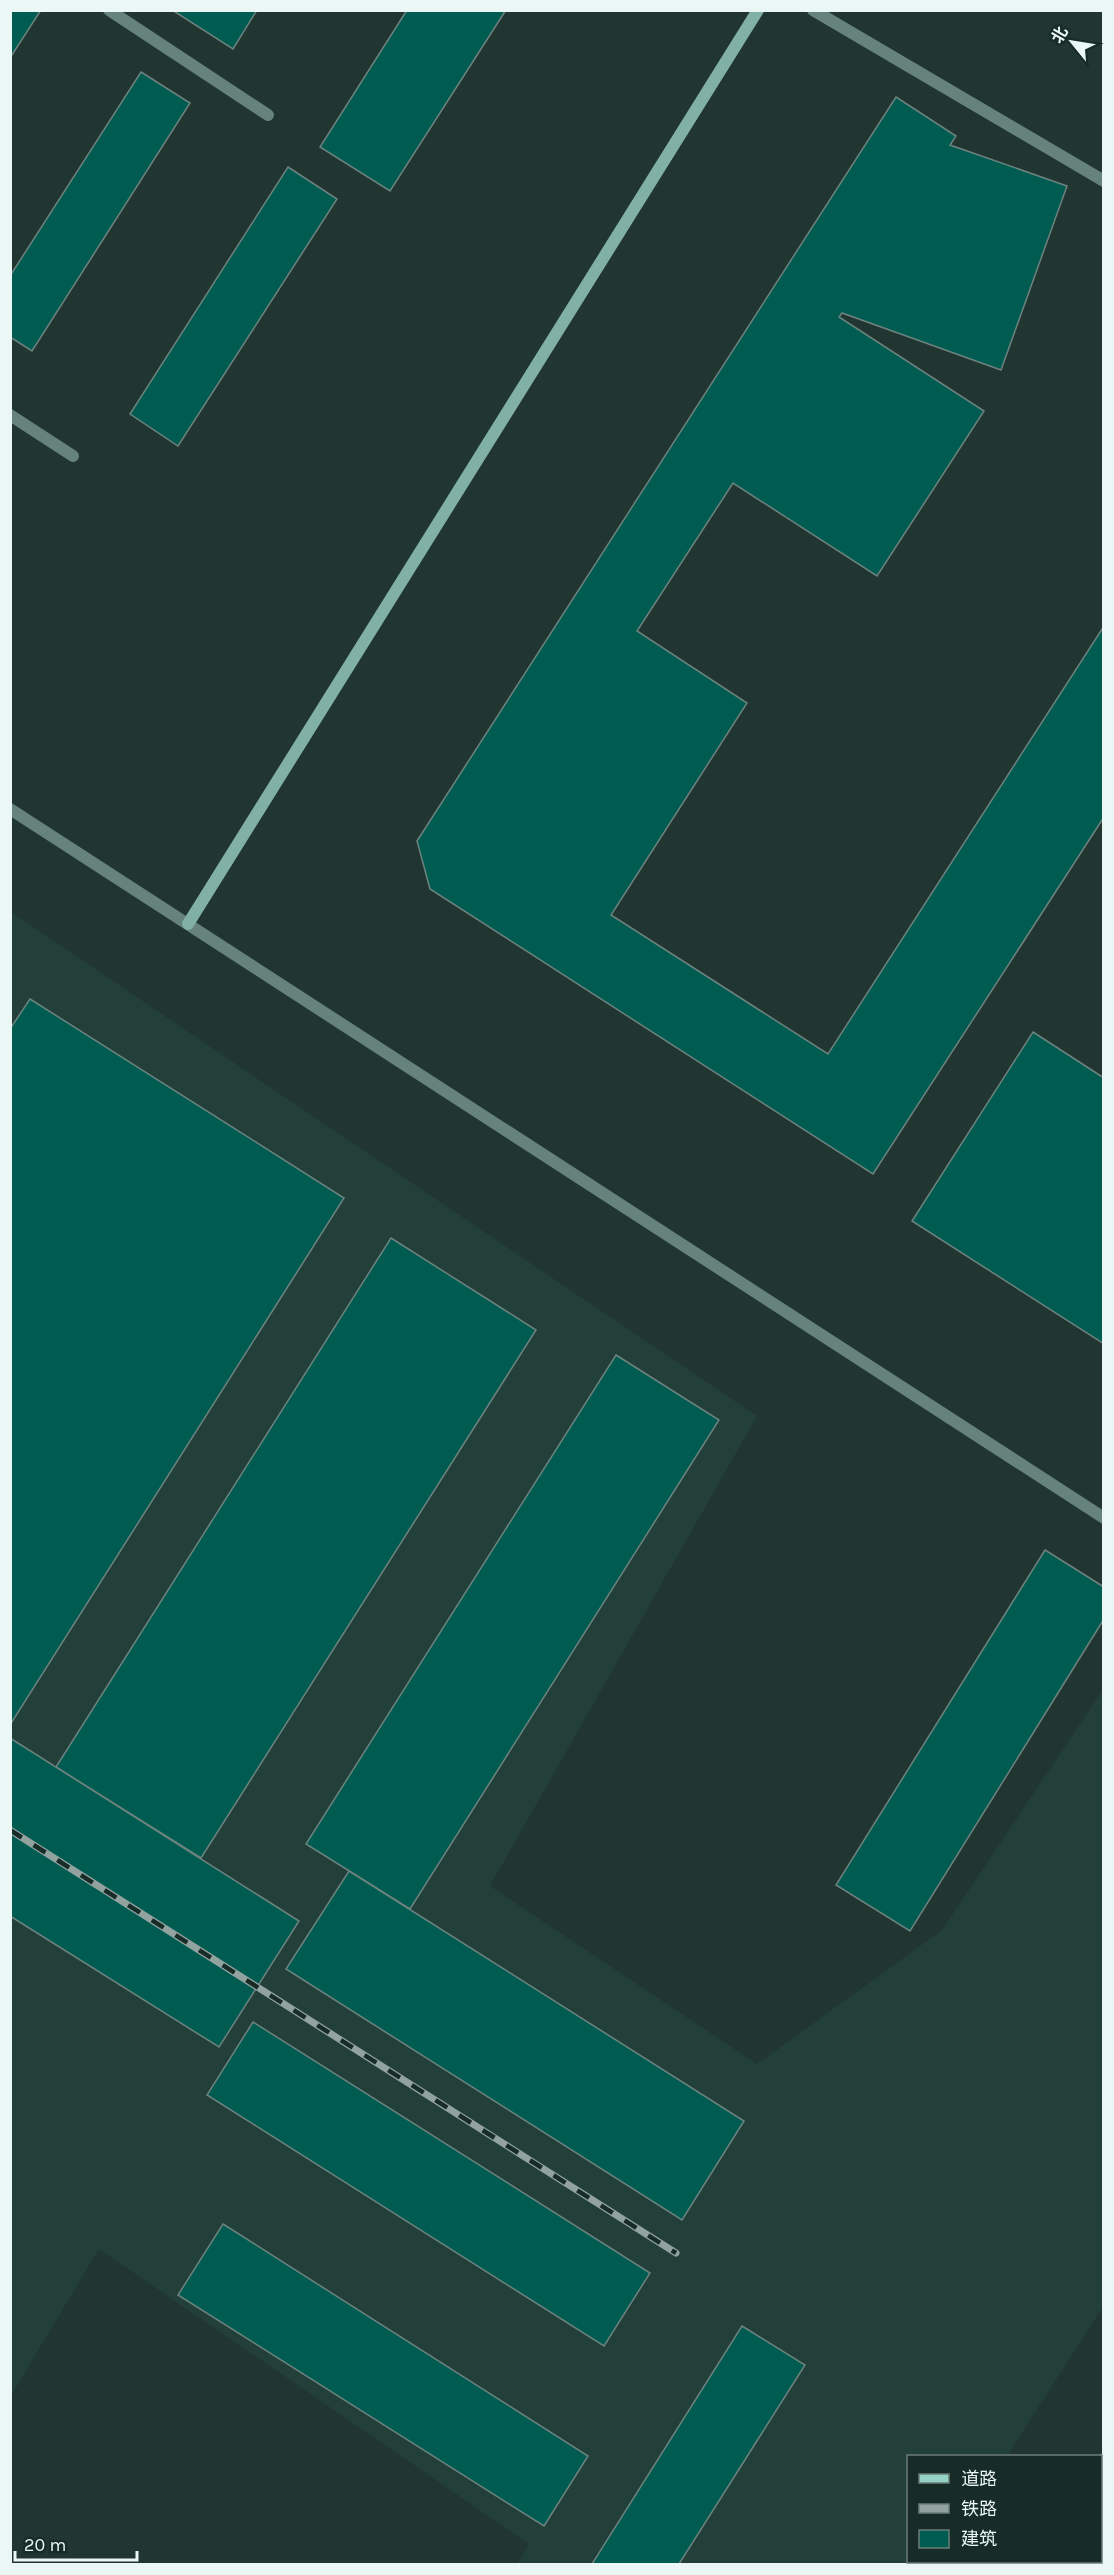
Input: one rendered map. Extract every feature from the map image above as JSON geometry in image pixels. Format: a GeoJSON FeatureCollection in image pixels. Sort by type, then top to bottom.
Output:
{"type":"FeatureCollection","features":[{"type":"Feature","properties":{"kind":"street"},"geometry":{"type":"LineString","coordinates":[[109,10],[268,115]]}},
{"type":"Feature","properties":{"kind":"street"},"geometry":{"type":"LineString","coordinates":[[188,924],[758,10]]}},
{"type":"Feature","properties":{"kind":"street"},"geometry":{"type":"LineString","coordinates":[[813,10],[1104,181]]}},
{"type":"Feature","properties":{"kind":"street"},"geometry":{"type":"LineString","coordinates":[[10,415],[73,456]]}},
{"type":"Feature","properties":{"kind":"street"},"geometry":{"type":"LineString","coordinates":[[10,809],[1104,1518]]}},
{"type":"Feature","properties":{"kind":"shaded area"},"geometry":{"type":"Polygon","coordinates":[[[11,912],[757,1416],[490,1886],[757,2064],[942,1930],[1104,1688],[1103,2307],[1008,2455],[907,2455],[907,2563],[938,2564],[517,2564],[529,2544],[99,2249],[11,2396],[11,912]]]}},
{"type":"Feature","properties":{"kind":"building"},"geometry":{"type":"Polygon","coordinates":[[[10,10],[41,10],[10,58],[10,10]]]}},
{"type":"Feature","properties":{"kind":"building"},"geometry":{"type":"Polygon","coordinates":[[[172,10],[257,10],[233,49],[172,10]]]}},
{"type":"Feature","properties":{"kind":"building"},"geometry":{"type":"Polygon","coordinates":[[[407,10],[506,10],[390,191],[320,147],[407,10]]]}},
{"type":"Feature","properties":{"kind":"building"},"geometry":{"type":"Polygon","coordinates":[[[141,72],[190,103],[32,351],[10,337],[10,276],[141,72]]]}},
{"type":"Feature","properties":{"kind":"building"},"geometry":{"type":"Polygon","coordinates":[[[896,97],[956,136],[950,145],[1067,186],[1001,370],[842,313],[839,317],[984,411],[877,576],[733,483],[637,631],[747,703],[611,915],[828,1054],[1104,626],[1104,817],[873,1174],[430,889],[417,841],[896,97]]]}},
{"type":"Feature","properties":{"kind":"building"},"geometry":{"type":"Polygon","coordinates":[[[288,167],[337,199],[178,446],[130,414],[288,167]]]}},
{"type":"Feature","properties":{"kind":"building"},"geometry":{"type":"Polygon","coordinates":[[[30,999],[344,1198],[10,1725],[10,1029],[30,999]]]}},
{"type":"Feature","properties":{"kind":"building"},"geometry":{"type":"Polygon","coordinates":[[[1033,1032],[1104,1078],[1104,1344],[912,1221],[1033,1032]]]}},
{"type":"Feature","properties":{"kind":"building"},"geometry":{"type":"Polygon","coordinates":[[[391,1238],[536,1330],[201,1858],[56,1767],[391,1238]]]}},
{"type":"Feature","properties":{"kind":"building"},"geometry":{"type":"Polygon","coordinates":[[[616,1355],[719,1420],[410,1909],[306,1844],[616,1355]]]}},
{"type":"Feature","properties":{"kind":"building"},"geometry":{"type":"Polygon","coordinates":[[[1045,1550],[1104,1587],[1104,1619],[910,1931],[836,1885],[1045,1550]]]}},
{"type":"Feature","properties":{"kind":"building"},"geometry":{"type":"Polygon","coordinates":[[[10,1738],[299,1921],[219,2047],[10,1916],[10,1738]]]}},
{"type":"Feature","properties":{"kind":"building"},"geometry":{"type":"Polygon","coordinates":[[[349,1871],[744,2121],[682,2220],[286,1969],[349,1871]]]}},
{"type":"Feature","properties":{"kind":"building"},"geometry":{"type":"Polygon","coordinates":[[[253,2022],[650,2273],[604,2346],[207,2095],[253,2022]]]}},
{"type":"Feature","properties":{"kind":"building"},"geometry":{"type":"Polygon","coordinates":[[[223,2224],[588,2456],[544,2526],[178,2295],[223,2224]]]}},
{"type":"Feature","properties":{"kind":"building"},"geometry":{"type":"Polygon","coordinates":[[[742,2326],[805,2365],[679,2564],[592,2564],[742,2326]]]}},
{"type":"Feature","properties":{"kind":"railway"},"geometry":{"type":"LineString","coordinates":[[10,1830],[676,2253]]}}]}
